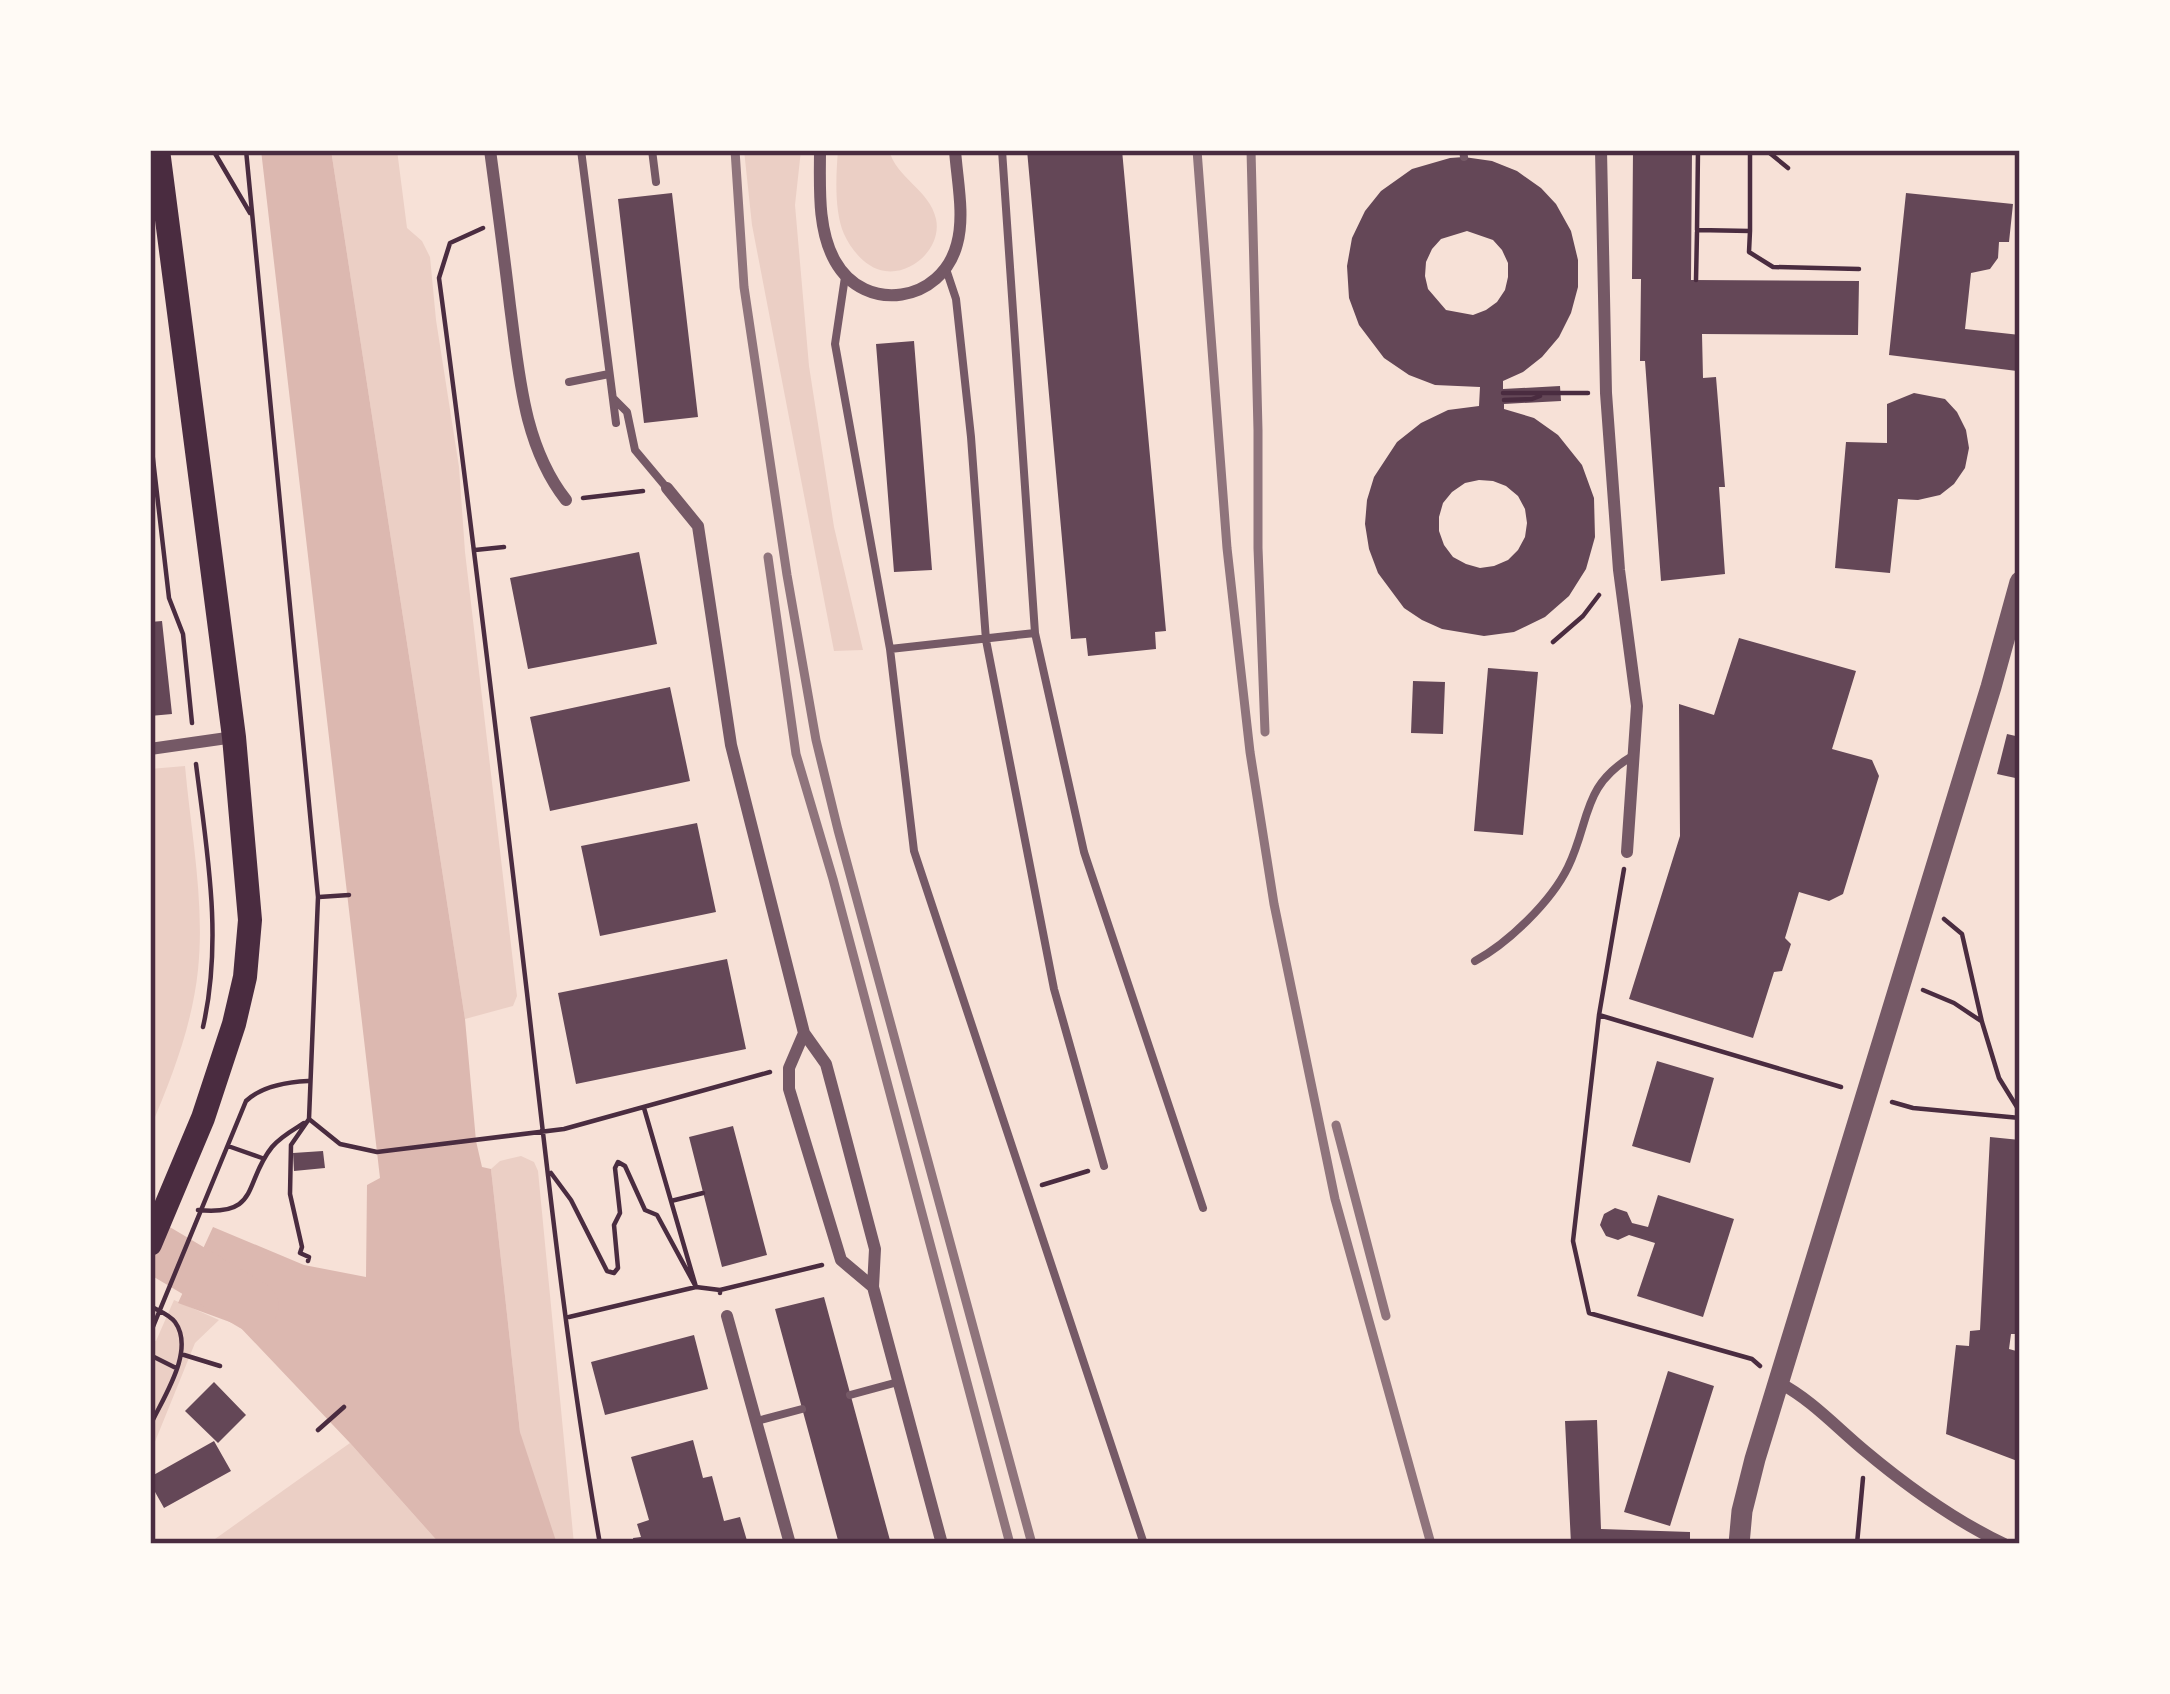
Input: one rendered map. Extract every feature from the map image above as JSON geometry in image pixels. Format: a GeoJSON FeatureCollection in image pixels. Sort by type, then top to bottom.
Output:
{"type":"FeatureCollection","features":[{"type":"Feature","properties":{"kind":"main road"},"geometry":{"type":"LineString","coordinates":[[150,1244],[219,1074],[245,977],[250,920],[234,737],[158,150]]}},
{"type":"Feature","properties":{"kind":"street"},"geometry":{"type":"LineString","coordinates":[[490,150],[531,434],[566,500]]}},
{"type":"Feature","properties":{"kind":"street"},"geometry":{"type":"LineString","coordinates":[[820,150],[820,188],[832,257],[845,277],[871,294],[892,296],[930,283],[946,269],[957,245],[955,150]]}},
{"type":"Feature","properties":{"kind":"street"},"geometry":{"type":"LineString","coordinates":[[1601,150],[1606,393],[1619,569],[1637,706],[1627,852]]}},
{"type":"Feature","properties":{"kind":"street"},"geometry":{"type":"LineString","coordinates":[[667,488],[698,526],[731,745],[804,1033],[826,1064],[837,1105],[875,1249],[873,1287],[942,1544]]}},
{"type":"Feature","properties":{"kind":"street"},"geometry":{"type":"LineString","coordinates":[[1739,1544],[1742,1511],[1778,1382],[2020,582]]}},
{"type":"Feature","properties":{"kind":"street"},"geometry":{"type":"LineString","coordinates":[[150,748],[234,737]]}},
{"type":"Feature","properties":{"kind":"street"},"geometry":{"type":"LineString","coordinates":[[804,1033],[790,1067],[789,1089],[841,1260],[873,1287]]}},
{"type":"Feature","properties":{"kind":"street"},"geometry":{"type":"LineString","coordinates":[[727,1316],[790,1544]]}},
{"type":"Feature","properties":{"kind":"street"},"geometry":{"type":"LineString","coordinates":[[1778,1382],[1805,1397],[1926,1497],[2005,1544]]}},
{"type":"Feature","properties":{"kind":"lane"},"geometry":{"type":"LineString","coordinates":[[581,150],[616,422]]}},
{"type":"Feature","properties":{"kind":"lane"},"geometry":{"type":"LineString","coordinates":[[652,150],[656,182]]}},
{"type":"Feature","properties":{"kind":"lane"},"geometry":{"type":"LineString","coordinates":[[1002,150],[1035,633],[1084,852],[1203,1208]]}},
{"type":"Feature","properties":{"kind":"lane"},"geometry":{"type":"LineString","coordinates":[[946,269],[956,299],[966,391],[986,640],[1054,988],[1104,1166]]}},
{"type":"Feature","properties":{"kind":"lane"},"geometry":{"type":"LineString","coordinates":[[845,277],[836,344],[890,650],[914,850],[1144,1544]]}},
{"type":"Feature","properties":{"kind":"lane"},"geometry":{"type":"LineString","coordinates":[[569,382],[609,374]]}},
{"type":"Feature","properties":{"kind":"lane"},"geometry":{"type":"LineString","coordinates":[[613,398],[627,412],[635,450],[667,488]]}},
{"type":"Feature","properties":{"kind":"lane"},"geometry":{"type":"LineString","coordinates":[[890,650],[1035,633]]}},
{"type":"Feature","properties":{"kind":"lane"},"geometry":{"type":"LineString","coordinates":[[1475,961],[1496,949],[1539,907],[1568,868],[1596,788],[1635,754]]}},
{"type":"Feature","properties":{"kind":"lane"},"geometry":{"type":"LineString","coordinates":[[850,1395],[898,1382]]}},
{"type":"Feature","properties":{"kind":"lane"},"geometry":{"type":"LineString","coordinates":[[756,1421],[802,1408]]}},
{"type":"Feature","properties":{"kind":"path"},"geometry":{"type":"LineString","coordinates":[[213,150],[254,218]]}},
{"type":"Feature","properties":{"kind":"path"},"geometry":{"type":"LineString","coordinates":[[246,150],[318,897],[309,1119],[291,1145],[290,1194],[300,1252],[308,1261]]}},
{"type":"Feature","properties":{"kind":"path"},"geometry":{"type":"LineString","coordinates":[[1696,280],[1698,150]]}},
{"type":"Feature","properties":{"kind":"path"},"geometry":{"type":"LineString","coordinates":[[1750,150],[1749,252],[1773,267],[1859,269]]}},
{"type":"Feature","properties":{"kind":"path"},"geometry":{"type":"LineString","coordinates":[[1766,150],[1788,168]]}},
{"type":"Feature","properties":{"kind":"path"},"geometry":{"type":"LineString","coordinates":[[499,222],[450,243],[439,278],[543,1132],[600,1544]]}},
{"type":"Feature","properties":{"kind":"path"},"geometry":{"type":"LineString","coordinates":[[1695,226],[1750,231]]}},
{"type":"Feature","properties":{"kind":"path"},"geometry":{"type":"LineString","coordinates":[[1807,268],[1807,280]]}},
{"type":"Feature","properties":{"kind":"path"},"geometry":{"type":"LineString","coordinates":[[1504,396],[1532,391],[1606,393]]}},
{"type":"Feature","properties":{"kind":"path"},"geometry":{"type":"LineString","coordinates":[[150,433],[169,598],[184,634],[214,909],[213,958],[201,1033]]}},
{"type":"Feature","properties":{"kind":"path"},"geometry":{"type":"LineString","coordinates":[[566,500],[667,488]]}},
{"type":"Feature","properties":{"kind":"path"},"geometry":{"type":"LineString","coordinates":[[475,550],[504,547]]}},
{"type":"Feature","properties":{"kind":"path"},"geometry":{"type":"LineString","coordinates":[[1553,642],[1583,616],[1619,569]]}},
{"type":"Feature","properties":{"kind":"path"},"geometry":{"type":"LineString","coordinates":[[1627,852],[1599,1015],[1573,1241],[1589,1313],[1752,1359],[1778,1382]]}},
{"type":"Feature","properties":{"kind":"path"},"geometry":{"type":"LineString","coordinates":[[318,897],[349,895]]}},
{"type":"Feature","properties":{"kind":"path"},"geometry":{"type":"LineString","coordinates":[[1922,910],[1950,921],[1962,934],[1982,1022],[2000,1078],[2020,1115]]}},
{"type":"Feature","properties":{"kind":"path"},"geometry":{"type":"LineString","coordinates":[[1946,1000],[1982,1022]]}},
{"type":"Feature","properties":{"kind":"path"},"geometry":{"type":"LineString","coordinates":[[1599,1015],[1846,1088]]}},
{"type":"Feature","properties":{"kind":"path"},"geometry":{"type":"LineString","coordinates":[[309,1119],[340,1144],[376,1152],[564,1130],[790,1067]]}},
{"type":"Feature","properties":{"kind":"path"},"geometry":{"type":"LineString","coordinates":[[150,1334],[246,1101],[255,1092],[308,1081]]}},
{"type":"Feature","properties":{"kind":"path"},"geometry":{"type":"LineString","coordinates":[[644,1106],[697,1287]]}},
{"type":"Feature","properties":{"kind":"path"},"geometry":{"type":"LineString","coordinates":[[1913,1108],[2020,1115]]}},
{"type":"Feature","properties":{"kind":"path"},"geometry":{"type":"LineString","coordinates":[[197,1210],[222,1213],[236,1208],[276,1142],[309,1119]]}},
{"type":"Feature","properties":{"kind":"path"},"geometry":{"type":"LineString","coordinates":[[228,1146],[264,1159]]}},
{"type":"Feature","properties":{"kind":"path"},"geometry":{"type":"LineString","coordinates":[[548,1168],[571,1200],[607,1271],[614,1273],[618,1268],[614,1226],[620,1213],[615,1168],[618,1162],[625,1166],[645,1210],[656,1216],[697,1287]]}},
{"type":"Feature","properties":{"kind":"path"},"geometry":{"type":"LineString","coordinates":[[1025,1191],[1104,1166]]}},
{"type":"Feature","properties":{"kind":"path"},"geometry":{"type":"LineString","coordinates":[[671,1201],[703,1193]]}},
{"type":"Feature","properties":{"kind":"path"},"geometry":{"type":"LineString","coordinates":[[567,1317],[697,1287],[720,1290],[841,1260]]}},
{"type":"Feature","properties":{"kind":"path"},"geometry":{"type":"LineString","coordinates":[[720,1290],[727,1316]]}},
{"type":"Feature","properties":{"kind":"path"},"geometry":{"type":"LineString","coordinates":[[150,1306],[172,1317],[181,1333],[182,1354],[150,1426]]}},
{"type":"Feature","properties":{"kind":"path"},"geometry":{"type":"LineString","coordinates":[[182,1354],[220,1366]]}},
{"type":"Feature","properties":{"kind":"path"},"geometry":{"type":"LineString","coordinates":[[150,1355],[176,1368]]}},
{"type":"Feature","properties":{"kind":"path"},"geometry":{"type":"LineString","coordinates":[[318,1430],[344,1407]]}},
{"type":"Feature","properties":{"kind":"path"},"geometry":{"type":"LineString","coordinates":[[1857,1544],[1865,1451]]}},
{"type":"Feature","properties":{"kind":"shaded area"},"geometry":{"type":"Polygon","coordinates":[[[261,150],[331,150],[465,1019],[476,1141],[482,1167],[491,1169],[520,1432],[557,1544],[440,1544],[238,1325],[178,1303],[213,1227],[304,1265],[366,1277],[367,1185],[380,1178],[261,150]]]}},
{"type":"Feature","properties":{"kind":"shaded area"},"geometry":{"type":"Polygon","coordinates":[[[331,150],[397,150],[407,228],[422,241],[430,257],[459,467],[517,996],[513,1006],[465,1019],[331,150]]]}},
{"type":"Feature","properties":{"kind":"shaded area"},"geometry":{"type":"Polygon","coordinates":[[[744,150],[801,150],[795,205],[809,366],[834,527],[863,650],[834,651],[752,225],[744,150]]]}},
{"type":"Feature","properties":{"kind":"shaded area"},"geometry":{"type":"Polygon","coordinates":[[[838,150],[889,150],[898,169],[927,200],[937,229],[930,249],[915,264],[895,271],[878,269],[851,246],[839,215],[838,150]]]}},
{"type":"Feature","properties":{"kind":"shaded area"},"geometry":{"type":"Polygon","coordinates":[[[185,766],[199,894],[198,970],[186,1031],[150,1129],[150,769],[185,766]]]}},
{"type":"Feature","properties":{"kind":"shaded area"},"geometry":{"type":"Polygon","coordinates":[[[521,1156],[534,1162],[538,1171],[574,1544],[541,1544],[520,1432],[491,1169],[500,1161],[521,1156]]]}},
{"type":"Feature","properties":{"kind":"shaded area"},"geometry":{"type":"Polygon","coordinates":[[[174,1300],[219,1320],[195,1343],[150,1454],[150,1339],[156,1341],[174,1300]]]}},
{"type":"Feature","properties":{"kind":"shaded area"},"geometry":{"type":"Polygon","coordinates":[[[350,1443],[440,1544],[208,1544],[350,1443]]]}},
{"type":"Feature","properties":{"kind":"building"},"geometry":{"type":"Polygon","coordinates":[[[1027,150],[1122,150],[1166,631],[1155,632],[1156,649],[1088,656],[1086,638],[1071,639],[1027,150]]]}},
{"type":"Feature","properties":{"kind":"building"},"geometry":{"type":"Polygon","coordinates":[[[1633,150],[1692,150],[1691,280],[1859,281],[1858,335],[1702,334],[1703,378],[1716,377],[1725,487],[1719,487],[1725,574],[1661,581],[1645,361],[1640,361],[1641,279],[1632,279],[1633,150]]]}},
{"type":"Feature","properties":{"kind":"building"},"geometry":{"type":"Polygon","coordinates":[[[1450,158],[1492,161],[1541,188],[1571,231],[1578,260],[1578,287],[1559,337],[1523,372],[1503,381],[1503,389],[1560,386],[1561,401],[1504,404],[1504,409],[1534,418],[1558,435],[1582,465],[1594,498],[1595,537],[1586,569],[1569,596],[1545,617],[1514,632],[1484,636],[1442,629],[1404,608],[1378,573],[1365,524],[1374,477],[1397,442],[1448,410],[1479,406],[1480,387],[1435,385],[1384,358],[1359,325],[1349,298],[1352,238],[1365,211],[1381,191],[1412,169],[1450,158]],[[1467,231],[1441,239],[1426,262],[1425,276],[1428,289],[1446,310],[1473,315],[1497,302],[1505,290],[1508,263],[1493,240],[1467,231]],[[1479,480],[1465,483],[1443,503],[1439,531],[1453,557],[1480,568],[1508,560],[1525,537],[1527,523],[1518,496],[1506,486],[1479,480]]]}},
{"type":"Feature","properties":{"kind":"building"},"geometry":{"type":"Polygon","coordinates":[[[672,193],[698,417],[644,423],[618,199],[672,193]]]}},
{"type":"Feature","properties":{"kind":"building"},"geometry":{"type":"Polygon","coordinates":[[[1906,193],[2013,204],[2009,242],[1999,242],[1998,258],[1990,269],[1971,273],[1965,329],[2020,335],[2017,371],[1889,355],[1906,193]]]}},
{"type":"Feature","properties":{"kind":"building"},"geometry":{"type":"Polygon","coordinates":[[[914,341],[932,570],[894,572],[876,344],[914,341]]]}},
{"type":"Feature","properties":{"kind":"building"},"geometry":{"type":"Polygon","coordinates":[[[1914,393],[1945,399],[1957,412],[1969,448],[1965,468],[1940,495],[1898,499],[1890,573],[1835,568],[1846,442],[1887,443],[1887,404],[1914,393]]]}},
{"type":"Feature","properties":{"kind":"building"},"geometry":{"type":"Polygon","coordinates":[[[639,552],[657,644],[528,669],[510,578],[639,552]]]}},
{"type":"Feature","properties":{"kind":"building"},"geometry":{"type":"Polygon","coordinates":[[[162,621],[172,714],[150,716],[150,622],[162,621]]]}},
{"type":"Feature","properties":{"kind":"building"},"geometry":{"type":"Polygon","coordinates":[[[1739,638],[1856,671],[1832,749],[1872,760],[1879,776],[1843,894],[1829,901],[1799,892],[1785,938],[1791,944],[1782,971],[1774,972],[1753,1038],[1629,999],[1680,836],[1679,704],[1714,715],[1739,638]]]}},
{"type":"Feature","properties":{"kind":"building"},"geometry":{"type":"Polygon","coordinates":[[[1488,668],[1538,672],[1523,835],[1474,831],[1488,668]]]}},
{"type":"Feature","properties":{"kind":"building"},"geometry":{"type":"Polygon","coordinates":[[[1413,681],[1445,682],[1443,734],[1411,733],[1413,681]]]}},
{"type":"Feature","properties":{"kind":"building"},"geometry":{"type":"Polygon","coordinates":[[[670,687],[690,781],[550,811],[530,717],[670,687]]]}},
{"type":"Feature","properties":{"kind":"building"},"geometry":{"type":"Polygon","coordinates":[[[2007,734],[2020,737],[2020,779],[1997,774],[2007,734]]]}},
{"type":"Feature","properties":{"kind":"building"},"geometry":{"type":"Polygon","coordinates":[[[697,823],[716,912],[600,936],[581,846],[697,823]]]}},
{"type":"Feature","properties":{"kind":"building"},"geometry":{"type":"Polygon","coordinates":[[[727,959],[746,1049],[576,1084],[558,993],[727,959]]]}},
{"type":"Feature","properties":{"kind":"building"},"geometry":{"type":"Polygon","coordinates":[[[1657,1061],[1714,1078],[1690,1163],[1632,1146],[1657,1061]]]}},
{"type":"Feature","properties":{"kind":"building"},"geometry":{"type":"Polygon","coordinates":[[[733,1126],[767,1255],[722,1267],[689,1137],[733,1126]]]}},
{"type":"Feature","properties":{"kind":"building"},"geometry":{"type":"Polygon","coordinates":[[[1990,1137],[2020,1140],[2020,1334],[2011,1334],[2009,1349],[2020,1352],[2020,1462],[1946,1434],[1956,1345],[1969,1346],[1970,1331],[1980,1330],[1990,1137]]]}},
{"type":"Feature","properties":{"kind":"building"},"geometry":{"type":"Polygon","coordinates":[[[323,1151],[325,1168],[294,1171],[293,1153],[323,1151]]]}},
{"type":"Feature","properties":{"kind":"building"},"geometry":{"type":"Polygon","coordinates":[[[1658,1195],[1734,1219],[1703,1317],[1637,1296],[1655,1243],[1629,1235],[1618,1240],[1606,1236],[1600,1225],[1604,1214],[1615,1208],[1627,1212],[1632,1223],[1648,1227],[1658,1195]]]}},
{"type":"Feature","properties":{"kind":"building"},"geometry":{"type":"Polygon","coordinates":[[[824,1297],[891,1544],[839,1544],[775,1309],[824,1297]]]}},
{"type":"Feature","properties":{"kind":"building"},"geometry":{"type":"Polygon","coordinates":[[[694,1335],[708,1389],[605,1415],[591,1362],[694,1335]]]}},
{"type":"Feature","properties":{"kind":"building"},"geometry":{"type":"Polygon","coordinates":[[[1668,1371],[1714,1386],[1670,1526],[1624,1512],[1668,1371]]]}},
{"type":"Feature","properties":{"kind":"building"},"geometry":{"type":"Polygon","coordinates":[[[214,1382],[246,1415],[218,1443],[185,1411],[214,1382]]]}},
{"type":"Feature","properties":{"kind":"building"},"geometry":{"type":"Polygon","coordinates":[[[1597,1420],[1601,1529],[1690,1532],[1690,1544],[1571,1544],[1565,1421],[1597,1420]]]}},
{"type":"Feature","properties":{"kind":"building"},"geometry":{"type":"Polygon","coordinates":[[[693,1440],[703,1478],[712,1476],[724,1521],[740,1517],[748,1544],[634,1544],[633,1538],[641,1537],[637,1524],[649,1520],[631,1457],[693,1440]]]}},
{"type":"Feature","properties":{"kind":"building"},"geometry":{"type":"Polygon","coordinates":[[[214,1441],[231,1471],[164,1508],[150,1477],[214,1441]]]}},
{"type":"Feature","properties":{"kind":"waterway"},"geometry":{"type":"LineString","coordinates":[[150,1245],[253,1306]]}},
{"type":"Feature","properties":{"kind":"railway"},"geometry":{"type":"LineString","coordinates":[[735,150],[744,287],[816,740],[1032,1544]]}},
{"type":"Feature","properties":{"kind":"railway"},"geometry":{"type":"LineString","coordinates":[[1197,150],[1227,548],[1250,752],[1274,904],[1335,1199],[1431,1544]]}},
{"type":"Feature","properties":{"kind":"railway"},"geometry":{"type":"LineString","coordinates":[[1251,150],[1265,732]]}},
{"type":"Feature","properties":{"kind":"railway"},"geometry":{"type":"LineString","coordinates":[[768,557],[796,754],[1010,1544]]}},
{"type":"Feature","properties":{"kind":"railway"},"geometry":{"type":"LineString","coordinates":[[1336,1125],[1386,1316]]}}]}
